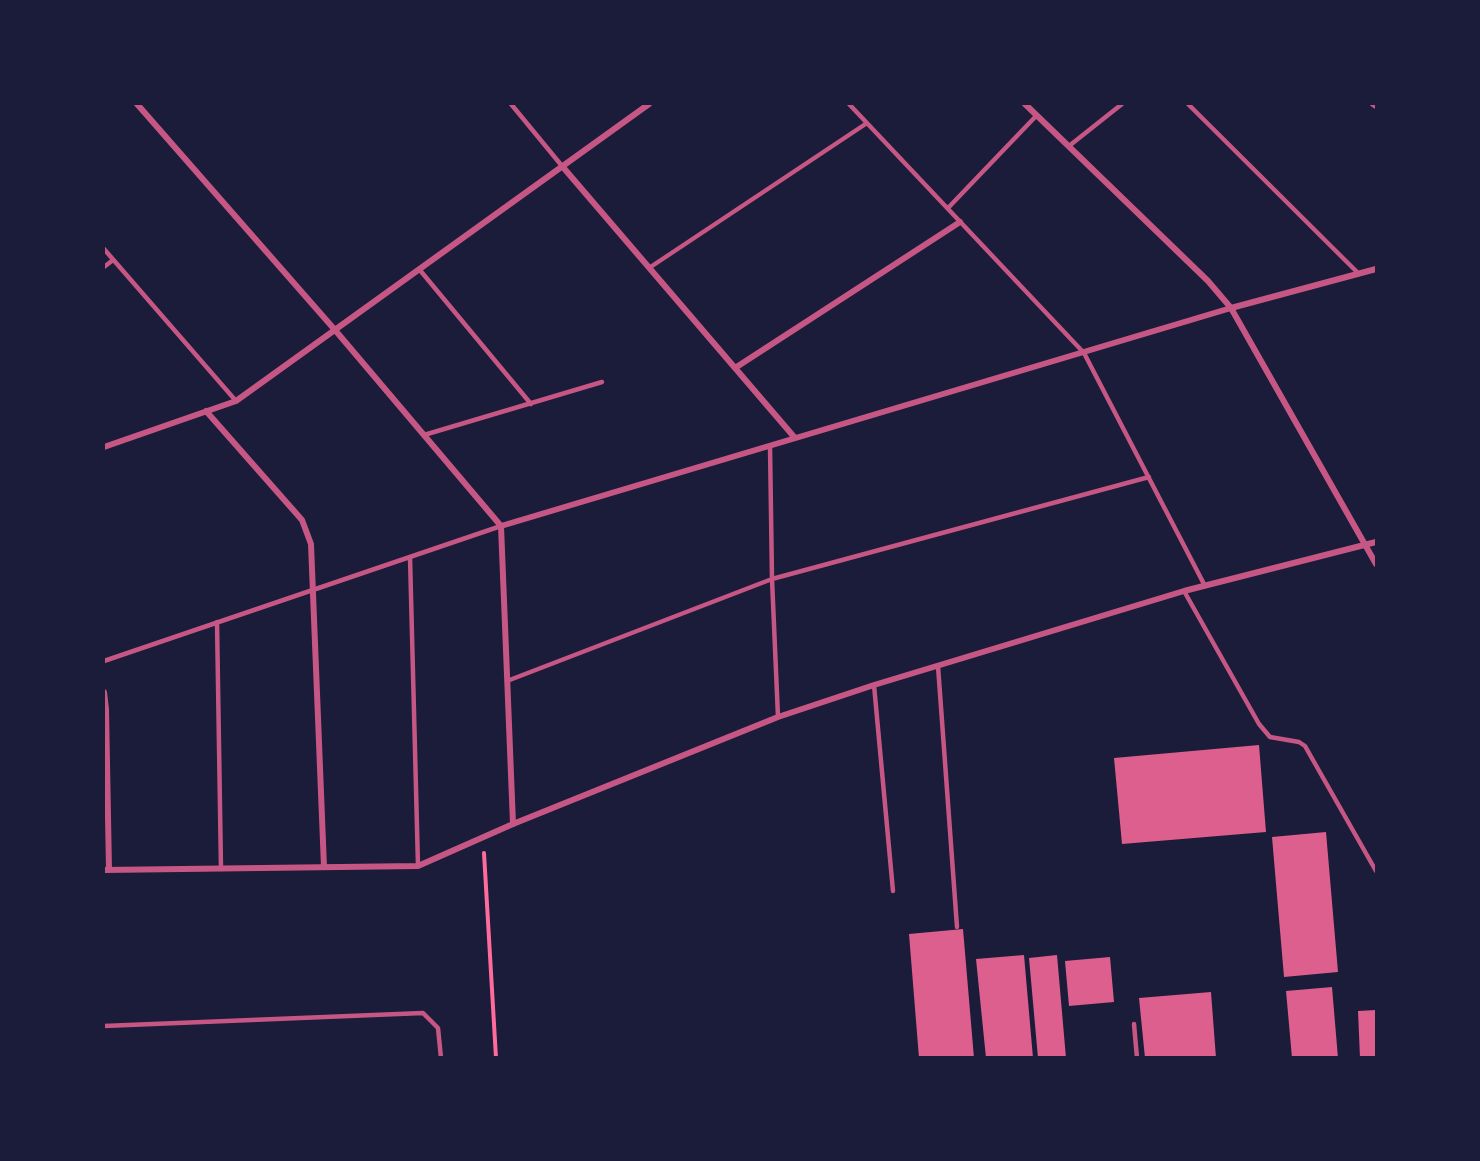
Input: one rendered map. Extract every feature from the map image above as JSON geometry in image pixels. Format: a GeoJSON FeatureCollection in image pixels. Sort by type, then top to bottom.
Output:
{"type":"FeatureCollection","features":[{"type":"Feature","properties":{"kind":"street"},"geometry":{"type":"LineString","coordinates":[[137,104],[335,330],[501,526],[513,824]]}},
{"type":"Feature","properties":{"kind":"street"},"geometry":{"type":"LineString","coordinates":[[104,447],[236,401],[649,104]]}},
{"type":"Feature","properties":{"kind":"street"},"geometry":{"type":"LineString","coordinates":[[1025,104],[1208,281],[1231,308],[1377,564]]}},
{"type":"Feature","properties":{"kind":"street"},"geometry":{"type":"LineString","coordinates":[[562,166],[795,438]]}},
{"type":"Feature","properties":{"kind":"street"},"geometry":{"type":"LineString","coordinates":[[735,368],[960,222]]}},
{"type":"Feature","properties":{"kind":"street"},"geometry":{"type":"LineString","coordinates":[[501,526],[1231,308],[1376,271]]}},
{"type":"Feature","properties":{"kind":"street"},"geometry":{"type":"LineString","coordinates":[[206,411],[302,520],[311,544],[324,867]]}},
{"type":"Feature","properties":{"kind":"street"},"geometry":{"type":"LineString","coordinates":[[104,692],[106,709],[106,870],[418,866],[513,824],[778,717],[874,684],[1205,585],[1377,542]]}},
{"type":"Feature","properties":{"kind":"lane"},"geometry":{"type":"LineString","coordinates":[[511,104],[562,166]]}},
{"type":"Feature","properties":{"kind":"lane"},"geometry":{"type":"LineString","coordinates":[[849,104],[1084,353],[1205,585]]}},
{"type":"Feature","properties":{"kind":"lane"},"geometry":{"type":"LineString","coordinates":[[1069,146],[1122,104]]}},
{"type":"Feature","properties":{"kind":"lane"},"geometry":{"type":"LineString","coordinates":[[1188,104],[1359,274]]}},
{"type":"Feature","properties":{"kind":"lane"},"geometry":{"type":"LineString","coordinates":[[948,208],[1037,115]]}},
{"type":"Feature","properties":{"kind":"lane"},"geometry":{"type":"LineString","coordinates":[[649,268],[867,123]]}},
{"type":"Feature","properties":{"kind":"lane"},"geometry":{"type":"LineString","coordinates":[[104,249],[236,401]]}},
{"type":"Feature","properties":{"kind":"lane"},"geometry":{"type":"LineString","coordinates":[[104,267],[113,260]]}},
{"type":"Feature","properties":{"kind":"lane"},"geometry":{"type":"LineString","coordinates":[[419,269],[531,404]]}},
{"type":"Feature","properties":{"kind":"lane"},"geometry":{"type":"LineString","coordinates":[[424,435],[602,382]]}},
{"type":"Feature","properties":{"kind":"lane"},"geometry":{"type":"LineString","coordinates":[[770,446],[772,579],[778,717]]}},
{"type":"Feature","properties":{"kind":"lane"},"geometry":{"type":"LineString","coordinates":[[507,681],[772,579],[1149,477]]}},
{"type":"Feature","properties":{"kind":"lane"},"geometry":{"type":"LineString","coordinates":[[104,661],[501,526]]}},
{"type":"Feature","properties":{"kind":"lane"},"geometry":{"type":"LineString","coordinates":[[410,556],[418,866]]}},
{"type":"Feature","properties":{"kind":"lane"},"geometry":{"type":"LineString","coordinates":[[1184,591],[1259,724],[1270,737],[1299,742],[1305,746],[1377,871]]}},
{"type":"Feature","properties":{"kind":"lane"},"geometry":{"type":"LineString","coordinates":[[217,622],[221,869]]}},
{"type":"Feature","properties":{"kind":"lane"},"geometry":{"type":"LineString","coordinates":[[938,666],[957,927]]}},
{"type":"Feature","properties":{"kind":"lane"},"geometry":{"type":"LineString","coordinates":[[874,684],[893,891]]}},
{"type":"Feature","properties":{"kind":"lane"},"geometry":{"type":"LineString","coordinates":[[104,1026],[423,1014],[438,1028],[441,1058]]}},
{"type":"Feature","properties":{"kind":"lane"},"geometry":{"type":"LineString","coordinates":[[1134,1024],[1137,1058]]}},
{"type":"Feature","properties":{"kind":"path"},"geometry":{"type":"LineString","coordinates":[[483,837],[496,1058]]}},
{"type":"Feature","properties":{"kind":"building"},"geometry":{"type":"Polygon","coordinates":[[[1259,745],[1266,832],[1122,844],[1114,758],[1259,745]]]}},
{"type":"Feature","properties":{"kind":"building"},"geometry":{"type":"Polygon","coordinates":[[[1326,832],[1338,972],[1284,977],[1272,837],[1326,832]]]}},
{"type":"Feature","properties":{"kind":"building"},"geometry":{"type":"Polygon","coordinates":[[[963,929],[974,1058],[919,1058],[909,934],[963,929]]]}},
{"type":"Feature","properties":{"kind":"building"},"geometry":{"type":"Polygon","coordinates":[[[1024,955],[1033,1058],[986,1058],[976,959],[1024,955]]]}},
{"type":"Feature","properties":{"kind":"building"},"geometry":{"type":"Polygon","coordinates":[[[1057,955],[1066,1058],[1038,1058],[1029,958],[1057,955]]]}},
{"type":"Feature","properties":{"kind":"building"},"geometry":{"type":"Polygon","coordinates":[[[1110,957],[1114,1002],[1069,1006],[1065,961],[1110,957]]]}},
{"type":"Feature","properties":{"kind":"building"},"geometry":{"type":"Polygon","coordinates":[[[1332,987],[1338,1058],[1292,1058],[1286,991],[1332,987]]]}},
{"type":"Feature","properties":{"kind":"building"},"geometry":{"type":"Polygon","coordinates":[[[1211,992],[1216,1058],[1145,1058],[1139,998],[1211,992]]]}},
{"type":"Feature","properties":{"kind":"building"},"geometry":{"type":"Polygon","coordinates":[[[1376,1010],[1376,1058],[1360,1058],[1358,1011],[1376,1010]]]}}]}
